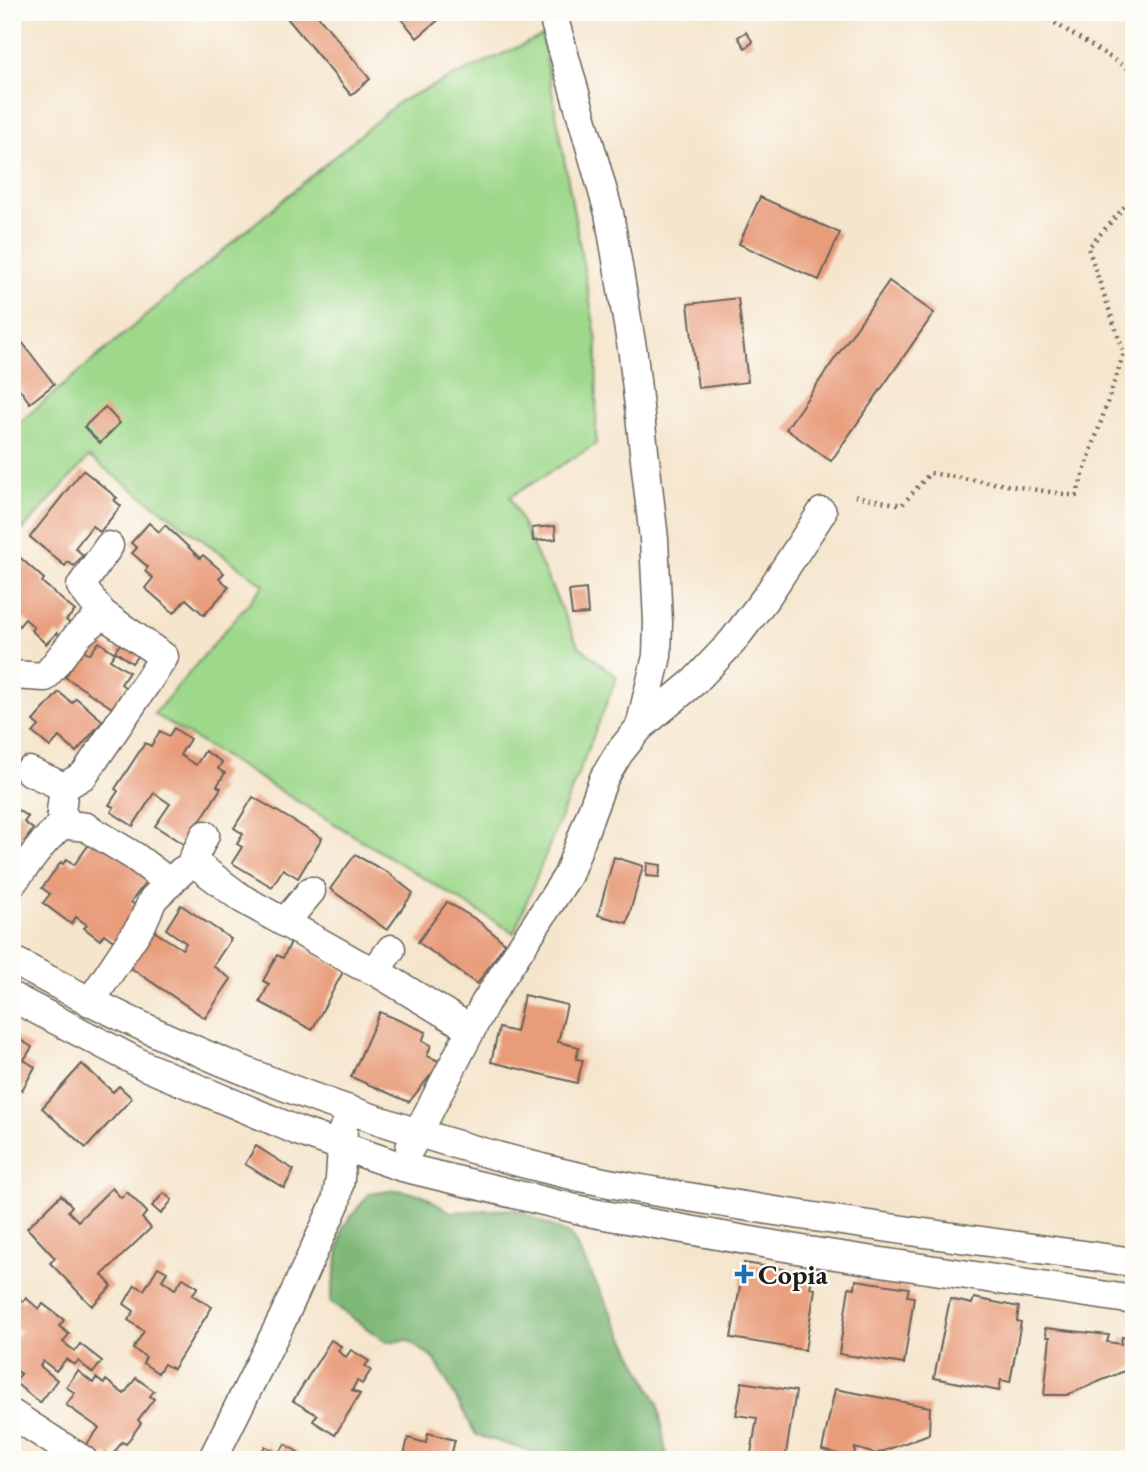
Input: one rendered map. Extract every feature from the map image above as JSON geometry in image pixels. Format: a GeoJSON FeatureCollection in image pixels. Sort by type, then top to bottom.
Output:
{"type":"FeatureCollection","features":[{"type":"Feature","properties":{"kind":"street"},"geometry":{"type":"LineString","coordinates":[[552,12],[609,213],[633,354],[654,539],[658,622],[657,656],[640,727]]}},
{"type":"Feature","properties":{"kind":"street"},"geometry":{"type":"LineString","coordinates":[[402,1167],[417,1132],[485,1003],[568,875],[604,778],[619,753],[640,727],[695,681],[732,642],[767,596],[822,512]]}},
{"type":"Feature","properties":{"kind":"street"},"geometry":{"type":"LineString","coordinates":[[109,546],[81,586],[103,614],[164,657],[84,775],[64,788],[61,811],[69,825],[86,827],[134,856],[170,883]]}},
{"type":"Feature","properties":{"kind":"street"},"geometry":{"type":"LineString","coordinates":[[12,676],[45,677],[78,635],[103,614]]}},
{"type":"Feature","properties":{"kind":"street"},"geometry":{"type":"LineString","coordinates":[[29,771],[64,788]]}},
{"type":"Feature","properties":{"kind":"street"},"geometry":{"type":"LineString","coordinates":[[12,883],[45,841],[66,820]]}},
{"type":"Feature","properties":{"kind":"street"},"geometry":{"type":"LineString","coordinates":[[90,1002],[142,923],[153,899],[191,861],[205,835]]}},
{"type":"Feature","properties":{"kind":"street"},"geometry":{"type":"LineString","coordinates":[[191,861],[241,898],[358,964],[383,960],[471,1029]]}},
{"type":"Feature","properties":{"kind":"street"},"geometry":{"type":"LineString","coordinates":[[285,922],[311,891]]}},
{"type":"Feature","properties":{"kind":"street"},"geometry":{"type":"LineString","coordinates":[[12,960],[90,1002],[232,1065],[345,1110],[542,1168],[613,1183],[813,1217],[1134,1262]]}},
{"type":"Feature","properties":{"kind":"street"},"geometry":{"type":"LineString","coordinates":[[12,997],[145,1066],[298,1131],[402,1167],[593,1213],[821,1253],[1134,1300]]}},
{"type":"Feature","properties":{"kind":"street"},"geometry":{"type":"LineString","coordinates":[[212,1460],[336,1202],[345,1110]]}},
{"type":"Feature","properties":{"kind":"street"},"geometry":{"type":"LineString","coordinates":[[12,1414],[83,1460]]}},
{"type":"Feature","properties":{"kind":"path"},"geometry":{"type":"LineString","coordinates":[[1037,12],[1134,72]]}},
{"type":"Feature","properties":{"kind":"path"},"geometry":{"type":"LineString","coordinates":[[855,496],[902,505],[930,473],[1076,496],[1124,353],[1088,248],[1134,196]]}},
{"type":"Feature","properties":{"kind":"green space"},"geometry":{"type":"Polygon","coordinates":[[[542,36],[597,341],[596,444],[510,497],[578,645],[617,677],[514,933],[154,714],[264,585],[89,457],[12,542],[12,425],[14,427],[400,101],[542,36]]]}},
{"type":"Feature","properties":{"kind":"green space"},"geometry":{"type":"Polygon","coordinates":[[[397,1190],[423,1195],[451,1212],[515,1209],[571,1235],[658,1403],[667,1460],[560,1460],[476,1435],[435,1360],[408,1340],[386,1342],[330,1302],[343,1227],[369,1194],[397,1190]]]}},
{"type":"Feature","properties":{"kind":"building"},"geometry":{"type":"Polygon","coordinates":[[[282,12],[315,12],[370,79],[351,95],[282,12]]]}},
{"type":"Feature","properties":{"kind":"building"},"geometry":{"type":"Polygon","coordinates":[[[396,12],[448,12],[417,38],[396,12]]]}},
{"type":"Feature","properties":{"kind":"building"},"geometry":{"type":"Polygon","coordinates":[[[746,32],[753,42],[745,48],[738,37],[746,32]]]}},
{"type":"Feature","properties":{"kind":"building"},"geometry":{"type":"Polygon","coordinates":[[[760,197],[840,233],[819,280],[739,244],[760,197]]]}},
{"type":"Feature","properties":{"kind":"building"},"geometry":{"type":"Polygon","coordinates":[[[889,281],[934,313],[831,461],[786,429],[889,281]]]}},
{"type":"Feature","properties":{"kind":"building"},"geometry":{"type":"Polygon","coordinates":[[[738,298],[748,382],[698,388],[688,304],[738,298]]]}},
{"type":"Feature","properties":{"kind":"building"},"geometry":{"type":"Polygon","coordinates":[[[12,329],[54,384],[30,403],[12,379],[12,329]]]}},
{"type":"Feature","properties":{"kind":"building"},"geometry":{"type":"Polygon","coordinates":[[[105,407],[120,423],[100,443],[84,427],[105,407]]]}},
{"type":"Feature","properties":{"kind":"building"},"geometry":{"type":"Polygon","coordinates":[[[83,470],[117,498],[114,500],[121,506],[100,532],[92,526],[75,548],[83,555],[74,566],[68,562],[65,566],[30,537],[83,470]]]}},
{"type":"Feature","properties":{"kind":"building"},"geometry":{"type":"Polygon","coordinates":[[[149,523],[159,532],[165,525],[200,558],[203,555],[224,573],[219,578],[229,587],[204,615],[186,599],[174,613],[145,588],[153,578],[145,571],[148,567],[132,553],[137,548],[131,543],[149,523]]]}},
{"type":"Feature","properties":{"kind":"building"},"geometry":{"type":"Polygon","coordinates":[[[555,526],[556,539],[533,541],[532,528],[555,526]]]}},
{"type":"Feature","properties":{"kind":"building"},"geometry":{"type":"Polygon","coordinates":[[[15,553],[75,611],[66,620],[72,625],[61,637],[57,633],[46,644],[31,630],[34,627],[25,619],[19,626],[12,620],[12,556],[15,553]]]}},
{"type":"Feature","properties":{"kind":"building"},"geometry":{"type":"Polygon","coordinates":[[[586,589],[588,614],[572,615],[569,591],[586,589]]]}},
{"type":"Feature","properties":{"kind":"building"},"geometry":{"type":"Polygon","coordinates":[[[124,639],[141,651],[132,663],[115,651],[124,639]]]}},
{"type":"Feature","properties":{"kind":"building"},"geometry":{"type":"Polygon","coordinates":[[[99,642],[115,653],[110,660],[129,672],[121,684],[126,688],[112,708],[65,677],[83,650],[90,654],[99,642]]]}},
{"type":"Feature","properties":{"kind":"building"},"geometry":{"type":"Polygon","coordinates":[[[59,692],[72,703],[76,698],[103,721],[76,752],[59,737],[50,747],[33,733],[39,726],[33,721],[59,692]]]}},
{"type":"Feature","properties":{"kind":"building"},"geometry":{"type":"Polygon","coordinates":[[[174,728],[190,739],[180,755],[196,765],[205,751],[222,762],[218,769],[225,773],[217,786],[221,788],[185,845],[155,826],[170,804],[154,793],[133,826],[111,812],[114,807],[109,805],[118,791],[115,789],[145,743],[151,746],[160,731],[169,736],[174,728]]]}},
{"type":"Feature","properties":{"kind":"building"},"geometry":{"type":"Polygon","coordinates":[[[253,797],[322,838],[298,878],[283,869],[272,887],[232,863],[242,847],[237,844],[243,834],[234,828],[253,797]]]}},
{"type":"Feature","properties":{"kind":"building"},"geometry":{"type":"Polygon","coordinates":[[[12,806],[28,817],[24,822],[33,829],[25,841],[32,846],[12,872],[12,806]]]}},
{"type":"Feature","properties":{"kind":"building"},"geometry":{"type":"Polygon","coordinates":[[[96,835],[150,876],[131,902],[141,910],[120,946],[104,934],[100,940],[84,928],[87,925],[76,917],[71,924],[43,903],[50,894],[42,888],[61,862],[63,864],[67,859],[74,865],[96,835]]]}},
{"type":"Feature","properties":{"kind":"building"},"geometry":{"type":"Polygon","coordinates":[[[355,855],[387,872],[413,893],[387,930],[330,889],[355,855]]]}},
{"type":"Feature","properties":{"kind":"building"},"geometry":{"type":"Polygon","coordinates":[[[614,857],[643,866],[627,923],[598,915],[614,857]]]}},
{"type":"Feature","properties":{"kind":"building"},"geometry":{"type":"Polygon","coordinates":[[[647,863],[661,865],[659,877],[646,876],[647,863]]]}},
{"type":"Feature","properties":{"kind":"building"},"geometry":{"type":"Polygon","coordinates":[[[447,902],[477,920],[505,943],[477,984],[418,942],[447,902]]]}},
{"type":"Feature","properties":{"kind":"building"},"geometry":{"type":"Polygon","coordinates":[[[181,905],[231,939],[213,966],[231,979],[205,1018],[125,964],[149,928],[182,949],[186,943],[166,929],[181,905]]]}},
{"type":"Feature","properties":{"kind":"building"},"geometry":{"type":"Polygon","coordinates":[[[291,942],[344,970],[312,1030],[260,1002],[269,984],[263,981],[277,955],[283,958],[291,942]]]}},
{"type":"Feature","properties":{"kind":"building"},"geometry":{"type":"Polygon","coordinates":[[[524,995],[567,1005],[558,1042],[579,1047],[576,1059],[583,1060],[577,1083],[491,1062],[499,1028],[516,1032],[524,995]]]}},
{"type":"Feature","properties":{"kind":"building"},"geometry":{"type":"Polygon","coordinates":[[[380,1012],[426,1032],[422,1041],[431,1045],[427,1056],[441,1062],[409,1102],[351,1077],[380,1012]]]}},
{"type":"Feature","properties":{"kind":"building"},"geometry":{"type":"Polygon","coordinates":[[[12,1035],[32,1047],[24,1060],[35,1067],[22,1090],[17,1087],[12,1095],[12,1035]]]}},
{"type":"Feature","properties":{"kind":"building"},"geometry":{"type":"Polygon","coordinates":[[[82,1064],[113,1092],[119,1086],[132,1098],[86,1148],[42,1108],[82,1064]]]}},
{"type":"Feature","properties":{"kind":"building"},"geometry":{"type":"Polygon","coordinates":[[[256,1146],[294,1170],[284,1188],[245,1164],[256,1146]]]}},
{"type":"Feature","properties":{"kind":"building"},"geometry":{"type":"Polygon","coordinates":[[[112,1188],[121,1198],[127,1192],[147,1212],[142,1218],[151,1228],[102,1275],[112,1286],[92,1306],[50,1263],[55,1258],[27,1228],[61,1195],[72,1206],[68,1211],[78,1221],[112,1188]]]}},
{"type":"Feature","properties":{"kind":"building"},"geometry":{"type":"Polygon","coordinates":[[[164,1193],[172,1200],[161,1214],[152,1206],[164,1193]]]}},
{"type":"Feature","properties":{"kind":"building"},"geometry":{"type":"Polygon","coordinates":[[[744,1263],[791,1270],[790,1274],[812,1278],[810,1288],[815,1289],[805,1350],[731,1338],[744,1263]]]}},
{"type":"Feature","properties":{"kind":"building"},"geometry":{"type":"Polygon","coordinates":[[[158,1267],[167,1272],[162,1280],[175,1289],[183,1278],[198,1287],[192,1295],[212,1307],[173,1369],[164,1364],[158,1373],[143,1363],[146,1357],[133,1349],[144,1331],[128,1320],[134,1311],[124,1304],[135,1285],[144,1290],[158,1267]]]}},
{"type":"Feature","properties":{"kind":"building"},"geometry":{"type":"Polygon","coordinates":[[[856,1280],[909,1288],[907,1296],[914,1297],[904,1364],[839,1354],[849,1287],[855,1288],[856,1280]]]}},
{"type":"Feature","properties":{"kind":"building"},"geometry":{"type":"Polygon","coordinates":[[[26,1298],[39,1309],[43,1304],[64,1320],[59,1326],[69,1334],[63,1342],[75,1351],[80,1344],[102,1361],[93,1373],[78,1361],[74,1365],[66,1359],[56,1371],[43,1361],[40,1366],[57,1380],[40,1403],[14,1382],[21,1374],[12,1367],[12,1341],[20,1331],[12,1325],[12,1308],[20,1299],[23,1302],[26,1298]]]}},
{"type":"Feature","properties":{"kind":"building"},"geometry":{"type":"Polygon","coordinates":[[[974,1298],[1019,1307],[1017,1321],[1021,1322],[1010,1382],[1001,1380],[999,1391],[934,1378],[950,1299],[972,1304],[974,1298]]]}},
{"type":"Feature","properties":{"kind":"building"},"geometry":{"type":"Polygon","coordinates":[[[1045,1328],[1109,1335],[1107,1342],[1121,1344],[1122,1337],[1134,1339],[1134,1367],[1067,1395],[1044,1395],[1050,1337],[1047,1337],[1045,1328]]]}},
{"type":"Feature","properties":{"kind":"building"},"geometry":{"type":"Polygon","coordinates":[[[331,1340],[341,1346],[338,1351],[346,1357],[351,1350],[369,1361],[365,1366],[371,1370],[362,1384],[357,1381],[352,1390],[360,1394],[335,1435],[313,1421],[317,1415],[293,1401],[331,1340]]]}},
{"type":"Feature","properties":{"kind":"building"},"geometry":{"type":"Polygon","coordinates":[[[78,1371],[93,1383],[96,1378],[104,1384],[106,1380],[124,1394],[136,1378],[154,1391],[150,1396],[154,1399],[138,1420],[141,1423],[126,1444],[122,1442],[111,1457],[106,1453],[101,1460],[94,1460],[82,1450],[99,1428],[66,1405],[75,1393],[66,1387],[78,1371]]]}},
{"type":"Feature","properties":{"kind":"building"},"geometry":{"type":"Polygon","coordinates":[[[742,1382],[796,1391],[785,1460],[750,1460],[757,1418],[736,1415],[742,1382]]]}},
{"type":"Feature","properties":{"kind":"building"},"geometry":{"type":"Polygon","coordinates":[[[835,1389],[930,1407],[929,1434],[876,1454],[855,1448],[854,1458],[822,1450],[835,1389]]]}},
{"type":"Feature","properties":{"kind":"building"},"geometry":{"type":"Polygon","coordinates":[[[428,1433],[455,1440],[450,1460],[403,1460],[408,1438],[426,1443],[428,1433]]]}},
{"type":"Feature","properties":{"kind":"building"},"geometry":{"type":"Polygon","coordinates":[[[285,1444],[298,1452],[296,1456],[302,1460],[257,1460],[265,1446],[279,1454],[285,1444]]]}},
{"type":"Feature","properties":{"kind":"place","name":"Copia"},"geometry":{"type":"Point","coordinates":[744,1274]}}]}
